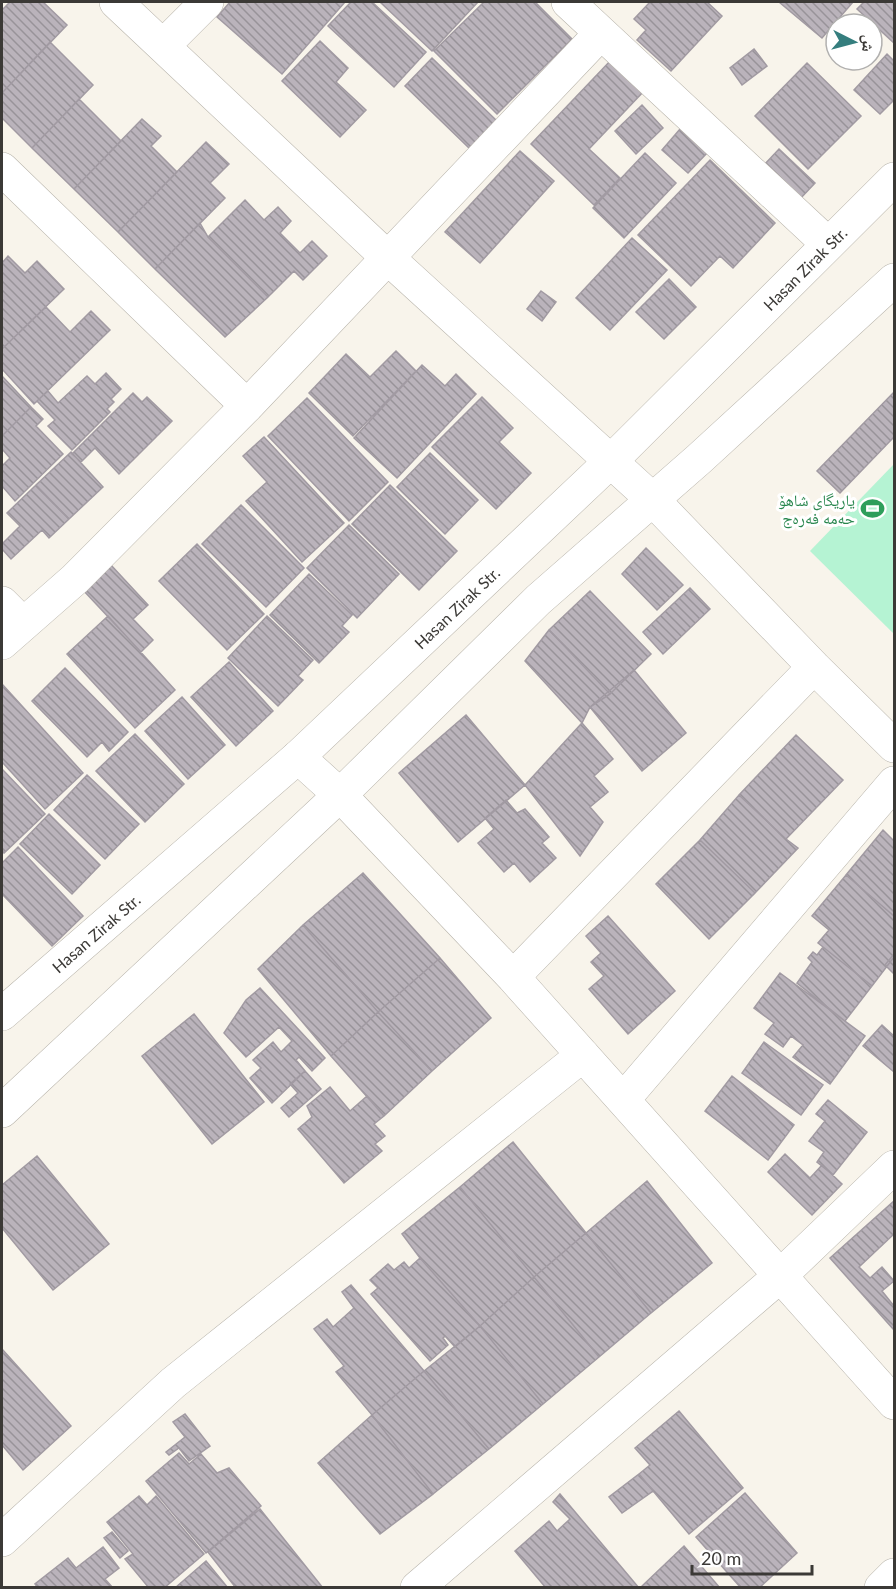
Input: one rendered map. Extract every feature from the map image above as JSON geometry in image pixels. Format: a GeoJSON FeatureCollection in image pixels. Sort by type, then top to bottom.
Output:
{"type":"FeatureCollection","features":[{"type":"Feature","properties":{"kind":"street"},"geometry":{"type":"LineString","coordinates":[[116,2],[388,259],[652,499],[814,667],[894,746]]}},
{"type":"Feature","properties":{"kind":"street"},"geometry":{"type":"LineString","coordinates":[[164,46],[207,2]]}},
{"type":"Feature","properties":{"kind":"street"},"geometry":{"type":"LineString","coordinates":[[568,2],[828,244]]}},
{"type":"Feature","properties":{"kind":"street"},"geometry":{"type":"LineString","coordinates":[[8,623],[75,579],[247,406],[602,33]]}},
{"type":"Feature","properties":{"kind":"street"},"geometry":{"type":"LineString","coordinates":[[2,169],[247,406]]}},
{"type":"Feature","properties":{"kind":"street","name":"Hasan Zirak Str."},"geometry":{"type":"LineString","coordinates":[[2,1014],[298,757],[611,462],[894,179]]}},
{"type":"Feature","properties":{"kind":"street"},"geometry":{"type":"LineString","coordinates":[[2,1112],[340,795],[538,600],[699,459],[894,280]]}},
{"type":"Feature","properties":{"kind":"street"},"geometry":{"type":"LineString","coordinates":[[513,977],[814,667]]}},
{"type":"Feature","properties":{"kind":"street"},"geometry":{"type":"LineString","coordinates":[[298,757],[340,795],[513,977],[894,1403]]}},
{"type":"Feature","properties":{"kind":"street"},"geometry":{"type":"LineString","coordinates":[[623,1100],[894,783]]}},
{"type":"Feature","properties":{"kind":"street"},"geometry":{"type":"LineString","coordinates":[[2,1540],[173,1383],[583,1055]]}},
{"type":"Feature","properties":{"kind":"street"},"geometry":{"type":"LineString","coordinates":[[417,1587],[780,1276],[894,1167]]}},
{"type":"Feature","properties":{"kind":"street"},"geometry":{"type":"LineString","coordinates":[[881,1587],[894,1575]]}},
{"type":"Feature","properties":{"kind":"green space","name":"یاریگای شاهۆ حەمە فەرەج"},"geometry":{"type":"Polygon","coordinates":[[[894,464],[894,634],[810,551],[894,464]]]}},
{"type":"Feature","properties":{"kind":"building"},"geometry":{"type":"Polygon","coordinates":[[[10,2],[43,2],[67,25],[2,93],[2,10],[10,2]]]}},
{"type":"Feature","properties":{"kind":"building"},"geometry":{"type":"Polygon","coordinates":[[[230,2],[345,2],[282,74],[217,17],[230,2]]]}},
{"type":"Feature","properties":{"kind":"building"},"geometry":{"type":"Polygon","coordinates":[[[351,2],[372,2],[426,52],[394,87],[328,26],[351,2]]]}},
{"type":"Feature","properties":{"kind":"building"},"geometry":{"type":"Polygon","coordinates":[[[380,2],[478,2],[432,51],[380,2]]]}},
{"type":"Feature","properties":{"kind":"building"},"geometry":{"type":"Polygon","coordinates":[[[484,2],[535,2],[572,39],[497,114],[434,51],[484,2]]]}},
{"type":"Feature","properties":{"kind":"building"},"geometry":{"type":"Polygon","coordinates":[[[650,2],[707,2],[722,16],[671,71],[637,40],[646,30],[634,19],[650,2]]]}},
{"type":"Feature","properties":{"kind":"building"},"geometry":{"type":"Polygon","coordinates":[[[779,2],[853,2],[844,12],[824,12],[824,36],[822,38],[779,2]]]}},
{"type":"Feature","properties":{"kind":"building"},"geometry":{"type":"Polygon","coordinates":[[[864,2],[894,2],[894,43],[884,34],[884,12],[860,12],[857,9],[864,2]]]}},
{"type":"Feature","properties":{"kind":"building"},"geometry":{"type":"Polygon","coordinates":[[[320,41],[348,68],[336,82],[366,110],[340,137],[282,81],[320,41]]]}},
{"type":"Feature","properties":{"kind":"building"},"geometry":{"type":"Polygon","coordinates":[[[50,42],[93,85],[32,148],[2,118],[2,93],[50,42]]]}},
{"type":"Feature","properties":{"kind":"building"},"geometry":{"type":"Polygon","coordinates":[[[754,49],[767,66],[742,85],[730,68],[754,49]]]}},
{"type":"Feature","properties":{"kind":"building"},"geometry":{"type":"Polygon","coordinates":[[[887,54],[894,61],[894,100],[880,114],[854,90],[870,72],[884,72],[884,57],[887,54]]]}},
{"type":"Feature","properties":{"kind":"building"},"geometry":{"type":"Polygon","coordinates":[[[432,58],[497,121],[470,149],[405,86],[432,58]]]}},
{"type":"Feature","properties":{"kind":"building"},"geometry":{"type":"Polygon","coordinates":[[[612,59],[644,91],[589,149],[620,178],[594,205],[531,144],[612,59]]]}},
{"type":"Feature","properties":{"kind":"building"},"geometry":{"type":"Polygon","coordinates":[[[807,63],[861,116],[808,169],[755,116],[807,63]]]}},
{"type":"Feature","properties":{"kind":"building"},"geometry":{"type":"Polygon","coordinates":[[[79,99],[121,141],[74,189],[32,148],[79,99]]]}},
{"type":"Feature","properties":{"kind":"building"},"geometry":{"type":"Polygon","coordinates":[[[642,105],[663,128],[636,154],[615,131],[642,105]]]}},
{"type":"Feature","properties":{"kind":"building"},"geometry":{"type":"Polygon","coordinates":[[[142,119],[161,136],[151,146],[177,172],[118,232],[74,189],[142,119]]]}},
{"type":"Feature","properties":{"kind":"building"},"geometry":{"type":"Polygon","coordinates":[[[680,129],[707,153],[688,173],[662,150],[680,129]]]}},
{"type":"Feature","properties":{"kind":"building"},"geometry":{"type":"Polygon","coordinates":[[[206,142],[229,164],[210,183],[225,198],[155,269],[118,232],[206,142]]]}},
{"type":"Feature","properties":{"kind":"building"},"geometry":{"type":"Polygon","coordinates":[[[779,149],[815,183],[799,200],[763,166],[779,149]]]}},
{"type":"Feature","properties":{"kind":"building"},"geometry":{"type":"Polygon","coordinates":[[[520,151],[554,181],[480,263],[445,232],[520,151]]]}},
{"type":"Feature","properties":{"kind":"building"},"geometry":{"type":"Polygon","coordinates":[[[645,153],[676,183],[624,238],[593,208],[645,153]]]}},
{"type":"Feature","properties":{"kind":"building"},"geometry":{"type":"Polygon","coordinates":[[[710,160],[775,223],[733,268],[720,256],[691,286],[638,235],[710,160]]]}},
{"type":"Feature","properties":{"kind":"building"},"geometry":{"type":"Polygon","coordinates":[[[245,200],[264,220],[278,207],[291,221],[280,233],[300,253],[312,241],[327,256],[303,280],[294,271],[268,297],[208,237],[245,200]]]}},
{"type":"Feature","properties":{"kind":"building"},"geometry":{"type":"Polygon","coordinates":[[[200,223],[208,237],[268,297],[225,337],[155,269],[200,223]]]}},
{"type":"Feature","properties":{"kind":"building"},"geometry":{"type":"Polygon","coordinates":[[[632,238],[667,270],[610,330],[576,298],[632,238]]]}},
{"type":"Feature","properties":{"kind":"building"},"geometry":{"type":"Polygon","coordinates":[[[8,256],[25,273],[37,261],[64,289],[2,349],[2,263],[8,256]]]}},
{"type":"Feature","properties":{"kind":"building"},"geometry":{"type":"Polygon","coordinates":[[[669,279],[696,307],[664,339],[636,312],[669,279]]]}},
{"type":"Feature","properties":{"kind":"building"},"geometry":{"type":"Polygon","coordinates":[[[541,291],[556,302],[542,321],[527,309],[541,291]]]}},
{"type":"Feature","properties":{"kind":"building"},"geometry":{"type":"Polygon","coordinates":[[[46,307],[70,332],[91,311],[110,330],[34,404],[2,369],[2,349],[46,307]]]}},
{"type":"Feature","properties":{"kind":"building"},"geometry":{"type":"Polygon","coordinates":[[[396,351],[416,371],[353,436],[309,393],[346,354],[370,377],[396,351]]]}},
{"type":"Feature","properties":{"kind":"building"},"geometry":{"type":"Polygon","coordinates":[[[422,365],[445,386],[456,374],[476,394],[397,478],[354,438],[422,365]]]}},
{"type":"Feature","properties":{"kind":"building"},"geometry":{"type":"Polygon","coordinates":[[[106,373],[121,389],[111,399],[114,402],[107,409],[110,412],[72,450],[48,426],[55,420],[37,401],[48,391],[58,403],[87,376],[95,384],[106,373]]]}},
{"type":"Feature","properties":{"kind":"building"},"geometry":{"type":"Polygon","coordinates":[[[2,376],[31,407],[2,436],[2,376]]]}},
{"type":"Feature","properties":{"kind":"building"},"geometry":{"type":"Polygon","coordinates":[[[894,392],[894,437],[840,493],[817,471],[894,392]]]}},
{"type":"Feature","properties":{"kind":"building"},"geometry":{"type":"Polygon","coordinates":[[[133,393],[142,402],[147,397],[172,421],[119,474],[95,448],[81,462],[72,454],[133,393]]]}},
{"type":"Feature","properties":{"kind":"building"},"geometry":{"type":"Polygon","coordinates":[[[482,397],[513,428],[499,442],[531,473],[496,509],[432,447],[482,397]]]}},
{"type":"Feature","properties":{"kind":"building"},"geometry":{"type":"Polygon","coordinates":[[[307,398],[388,482],[349,521],[268,436],[307,398]]]}},
{"type":"Feature","properties":{"kind":"building"},"geometry":{"type":"Polygon","coordinates":[[[31,407],[43,419],[36,426],[63,454],[15,501],[2,486],[2,466],[10,458],[2,449],[2,436],[31,407]]]}},
{"type":"Feature","properties":{"kind":"building"},"geometry":{"type":"Polygon","coordinates":[[[264,437],[344,523],[302,562],[246,501],[267,482],[243,456],[264,437]]]}},
{"type":"Feature","properties":{"kind":"building"},"geometry":{"type":"Polygon","coordinates":[[[71,452],[103,487],[69,519],[36,485],[71,452]]]}},
{"type":"Feature","properties":{"kind":"building"},"geometry":{"type":"Polygon","coordinates":[[[430,453],[478,500],[445,534],[397,487],[430,453]]]}},
{"type":"Feature","properties":{"kind":"building"},"geometry":{"type":"Polygon","coordinates":[[[36,485],[69,519],[49,538],[42,530],[11,559],[2,549],[2,544],[20,526],[7,513],[36,485]]]}},
{"type":"Feature","properties":{"kind":"building"},"geometry":{"type":"Polygon","coordinates":[[[390,485],[457,551],[419,590],[352,524],[390,485]]]}},
{"type":"Feature","properties":{"kind":"building"},"geometry":{"type":"Polygon","coordinates":[[[241,505],[304,568],[266,607],[202,544],[241,505]]]}},
{"type":"Feature","properties":{"kind":"building"},"geometry":{"type":"Polygon","coordinates":[[[349,525],[399,574],[357,618],[307,568],[349,525]]]}},
{"type":"Feature","properties":{"kind":"building"},"geometry":{"type":"Polygon","coordinates":[[[197,544],[264,614],[227,650],[159,581],[197,544]]]}},
{"type":"Feature","properties":{"kind":"building"},"geometry":{"type":"Polygon","coordinates":[[[646,548],[683,585],[657,610],[622,574],[646,548]]]}},
{"type":"Feature","properties":{"kind":"building"},"geometry":{"type":"Polygon","coordinates":[[[110,564],[148,605],[133,619],[153,640],[141,652],[83,590],[110,564]]]}},
{"type":"Feature","properties":{"kind":"building"},"geometry":{"type":"Polygon","coordinates":[[[309,574],[352,615],[342,626],[349,632],[319,663],[270,615],[309,574]]]}},
{"type":"Feature","properties":{"kind":"building"},"geometry":{"type":"Polygon","coordinates":[[[690,588],[710,609],[663,654],[643,632],[690,588]]]}},
{"type":"Feature","properties":{"kind":"building"},"geometry":{"type":"Polygon","coordinates":[[[590,591],[651,654],[610,694],[549,630],[590,591]]]}},
{"type":"Feature","properties":{"kind":"building"},"geometry":{"type":"Polygon","coordinates":[[[108,616],[175,690],[135,728],[67,654],[108,616]]]}},
{"type":"Feature","properties":{"kind":"building"},"geometry":{"type":"Polygon","coordinates":[[[267,616],[313,660],[298,676],[303,680],[278,706],[228,658],[267,616]]]}},
{"type":"Feature","properties":{"kind":"building"},"geometry":{"type":"Polygon","coordinates":[[[549,630],[610,694],[590,707],[582,723],[525,661],[549,630]]]}},
{"type":"Feature","properties":{"kind":"building"},"geometry":{"type":"Polygon","coordinates":[[[229,662],[273,711],[236,746],[191,697],[229,662]]]}},
{"type":"Feature","properties":{"kind":"building"},"geometry":{"type":"Polygon","coordinates":[[[65,668],[128,732],[109,751],[102,742],[87,757],[32,701],[65,668]]]}},
{"type":"Feature","properties":{"kind":"building"},"geometry":{"type":"Polygon","coordinates":[[[634,670],[686,733],[642,771],[590,707],[634,670]]]}},
{"type":"Feature","properties":{"kind":"building"},"geometry":{"type":"Polygon","coordinates":[[[2,684],[83,773],[45,809],[2,762],[2,684]]]}},
{"type":"Feature","properties":{"kind":"building"},"geometry":{"type":"Polygon","coordinates":[[[182,697],[225,745],[188,779],[145,731],[182,697]]]}},
{"type":"Feature","properties":{"kind":"building"},"geometry":{"type":"Polygon","coordinates":[[[466,715],[525,785],[458,842],[399,773],[466,715]]]}},
{"type":"Feature","properties":{"kind":"building"},"geometry":{"type":"Polygon","coordinates":[[[582,723],[613,759],[594,776],[608,792],[590,807],[603,822],[580,856],[525,785],[582,723]]]}},
{"type":"Feature","properties":{"kind":"building"},"geometry":{"type":"Polygon","coordinates":[[[135,734],[184,784],[145,822],[96,771],[135,734]]]}},
{"type":"Feature","properties":{"kind":"building"},"geometry":{"type":"Polygon","coordinates":[[[796,735],[843,780],[786,839],[739,795],[796,735]]]}},
{"type":"Feature","properties":{"kind":"building"},"geometry":{"type":"Polygon","coordinates":[[[2,769],[45,814],[4,853],[2,850],[2,769]]]}},
{"type":"Feature","properties":{"kind":"building"},"geometry":{"type":"Polygon","coordinates":[[[87,775],[139,824],[105,859],[54,810],[87,775]]]}},
{"type":"Feature","properties":{"kind":"building"},"geometry":{"type":"Polygon","coordinates":[[[739,795],[798,848],[755,893],[700,840],[739,795]]]}},
{"type":"Feature","properties":{"kind":"building"},"geometry":{"type":"Polygon","coordinates":[[[506,800],[517,813],[525,809],[549,837],[542,843],[556,858],[530,882],[514,863],[504,872],[478,843],[494,829],[485,818],[506,800]]]}},
{"type":"Feature","properties":{"kind":"building"},"geometry":{"type":"Polygon","coordinates":[[[49,814],[100,865],[72,894],[20,844],[49,814]]]}},
{"type":"Feature","properties":{"kind":"building"},"geometry":{"type":"Polygon","coordinates":[[[883,830],[894,841],[894,916],[846,875],[883,830]]]}},
{"type":"Feature","properties":{"kind":"building"},"geometry":{"type":"Polygon","coordinates":[[[700,840],[755,893],[709,939],[656,884],[700,840]]]}},
{"type":"Feature","properties":{"kind":"building"},"geometry":{"type":"Polygon","coordinates":[[[18,847],[83,916],[52,946],[2,894],[2,863],[18,847]]]}},
{"type":"Feature","properties":{"kind":"building"},"geometry":{"type":"Polygon","coordinates":[[[363,873],[440,958],[378,1012],[303,925],[363,873]]]}},
{"type":"Feature","properties":{"kind":"building"},"geometry":{"type":"Polygon","coordinates":[[[846,875],[894,916],[894,957],[872,986],[818,943],[829,930],[812,916],[846,875]]]}},
{"type":"Feature","properties":{"kind":"building"},"geometry":{"type":"Polygon","coordinates":[[[608,916],[675,991],[628,1034],[589,989],[604,976],[591,962],[601,953],[586,936],[608,916]]]}},
{"type":"Feature","properties":{"kind":"building"},"geometry":{"type":"Polygon","coordinates":[[[303,925],[378,1012],[331,1056],[258,969],[303,925]]]}},
{"type":"Feature","properties":{"kind":"building"},"geometry":{"type":"Polygon","coordinates":[[[823,947],[872,986],[845,1021],[797,983],[812,962],[808,958],[813,952],[817,955],[823,947]]]}},
{"type":"Feature","properties":{"kind":"building"},"geometry":{"type":"Polygon","coordinates":[[[894,954],[894,974],[885,965],[894,954]]]}},
{"type":"Feature","properties":{"kind":"building"},"geometry":{"type":"Polygon","coordinates":[[[440,958],[491,1018],[432,1071],[378,1012],[440,958]]]}},
{"type":"Feature","properties":{"kind":"building"},"geometry":{"type":"Polygon","coordinates":[[[780,973],[865,1036],[830,1084],[793,1057],[803,1045],[791,1036],[783,1047],[765,1034],[774,1023],[754,1008],[780,973]]]}},
{"type":"Feature","properties":{"kind":"building"},"geometry":{"type":"Polygon","coordinates":[[[260,988],[325,1058],[312,1071],[299,1057],[296,1060],[305,1071],[272,1103],[250,1078],[261,1068],[253,1060],[273,1042],[281,1052],[292,1041],[279,1027],[246,1057],[224,1033],[246,1000],[260,988]]]}},
{"type":"Feature","properties":{"kind":"building"},"geometry":{"type":"Polygon","coordinates":[[[378,1012],[432,1071],[384,1116],[331,1056],[378,1012]]]}},
{"type":"Feature","properties":{"kind":"building"},"geometry":{"type":"Polygon","coordinates":[[[194,1014],[264,1102],[212,1144],[142,1056],[194,1014]]]}},
{"type":"Feature","properties":{"kind":"building"},"geometry":{"type":"Polygon","coordinates":[[[882,1025],[894,1036],[894,1072],[863,1046],[882,1025]]]}},
{"type":"Feature","properties":{"kind":"building"},"geometry":{"type":"Polygon","coordinates":[[[764,1042],[823,1085],[801,1115],[742,1073],[764,1042]]]}},
{"type":"Feature","properties":{"kind":"building"},"geometry":{"type":"Polygon","coordinates":[[[305,1071],[321,1089],[289,1117],[281,1108],[298,1093],[290,1084],[305,1071]]]}},
{"type":"Feature","properties":{"kind":"building"},"geometry":{"type":"Polygon","coordinates":[[[732,1076],[794,1125],[768,1160],[705,1111],[732,1076]]]}},
{"type":"Feature","properties":{"kind":"building"},"geometry":{"type":"Polygon","coordinates":[[[330,1087],[350,1111],[367,1096],[384,1116],[374,1124],[385,1136],[375,1144],[382,1151],[344,1183],[298,1129],[312,1117],[307,1106],[330,1087]]]}},
{"type":"Feature","properties":{"kind":"building"},"geometry":{"type":"Polygon","coordinates":[[[828,1100],[867,1132],[833,1175],[817,1162],[824,1152],[809,1141],[825,1121],[816,1114],[828,1100]]]}},
{"type":"Feature","properties":{"kind":"building"},"geometry":{"type":"Polygon","coordinates":[[[513,1142],[586,1233],[534,1277],[460,1187],[513,1142]]]}},
{"type":"Feature","properties":{"kind":"building"},"geometry":{"type":"Polygon","coordinates":[[[785,1154],[810,1178],[822,1165],[842,1184],[812,1215],[768,1172],[785,1154]]]}},
{"type":"Feature","properties":{"kind":"building"},"geometry":{"type":"Polygon","coordinates":[[[37,1156],[109,1244],[53,1290],[2,1228],[2,1185],[37,1156]]]}},
{"type":"Feature","properties":{"kind":"building"},"geometry":{"type":"Polygon","coordinates":[[[647,1181],[712,1263],[651,1313],[586,1233],[647,1181]]]}},
{"type":"Feature","properties":{"kind":"building"},"geometry":{"type":"Polygon","coordinates":[[[460,1187],[534,1277],[480,1326],[402,1234],[460,1187]]]}},
{"type":"Feature","properties":{"kind":"building"},"geometry":{"type":"Polygon","coordinates":[[[894,1201],[894,1234],[859,1267],[870,1278],[882,1267],[894,1281],[882,1291],[894,1306],[894,1330],[830,1258],[894,1201]]]}},
{"type":"Feature","properties":{"kind":"building"},"geometry":{"type":"Polygon","coordinates":[[[586,1233],[651,1313],[599,1357],[534,1277],[586,1233]]]}},
{"type":"Feature","properties":{"kind":"building"},"geometry":{"type":"Polygon","coordinates":[[[420,1258],[480,1326],[455,1347],[445,1336],[443,1338],[448,1345],[430,1361],[371,1294],[378,1288],[370,1280],[388,1264],[394,1270],[404,1262],[409,1268],[420,1258]]]}},
{"type":"Feature","properties":{"kind":"building"},"geometry":{"type":"Polygon","coordinates":[[[534,1277],[599,1357],[543,1404],[480,1326],[534,1277]]]}},
{"type":"Feature","properties":{"kind":"building"},"geometry":{"type":"Polygon","coordinates":[[[351,1285],[424,1371],[372,1415],[336,1372],[344,1366],[314,1329],[327,1319],[333,1327],[354,1308],[342,1292],[351,1285]]]}},
{"type":"Feature","properties":{"kind":"building"},"geometry":{"type":"Polygon","coordinates":[[[480,1326],[543,1404],[489,1449],[424,1371],[480,1326]]]}},
{"type":"Feature","properties":{"kind":"building"},"geometry":{"type":"Polygon","coordinates":[[[2,1349],[71,1426],[23,1470],[2,1445],[2,1349]]]}},
{"type":"Feature","properties":{"kind":"building"},"geometry":{"type":"Polygon","coordinates":[[[424,1371],[489,1449],[433,1494],[372,1415],[424,1371]]]}},
{"type":"Feature","properties":{"kind":"building"},"geometry":{"type":"Polygon","coordinates":[[[679,1411],[743,1488],[689,1534],[639,1474],[650,1465],[635,1448],[679,1411]]]}},
{"type":"Feature","properties":{"kind":"building"},"geometry":{"type":"Polygon","coordinates":[[[185,1414],[210,1446],[189,1461],[179,1448],[169,1455],[166,1452],[185,1437],[173,1422],[185,1414]]]}},
{"type":"Feature","properties":{"kind":"building"},"geometry":{"type":"Polygon","coordinates":[[[372,1415],[433,1494],[380,1534],[318,1463],[372,1415]]]}},
{"type":"Feature","properties":{"kind":"building"},"geometry":{"type":"Polygon","coordinates":[[[179,1453],[189,1464],[201,1454],[217,1473],[229,1468],[261,1506],[206,1553],[146,1481],[179,1453]]]}},
{"type":"Feature","properties":{"kind":"building"},"geometry":{"type":"Polygon","coordinates":[[[639,1474],[653,1491],[622,1513],[609,1497],[639,1474]]]}},
{"type":"Feature","properties":{"kind":"building"},"geometry":{"type":"Polygon","coordinates":[[[745,1493],[797,1553],[759,1588],[741,1588],[696,1537],[745,1493]]]}},
{"type":"Feature","properties":{"kind":"building"},"geometry":{"type":"Polygon","coordinates":[[[560,1494],[639,1588],[546,1588],[515,1551],[549,1521],[557,1531],[570,1519],[553,1502],[560,1494]]]}},
{"type":"Feature","properties":{"kind":"building"},"geometry":{"type":"Polygon","coordinates":[[[139,1496],[147,1505],[156,1496],[204,1554],[164,1588],[149,1588],[125,1559],[133,1554],[107,1522],[139,1496]]]}},
{"type":"Feature","properties":{"kind":"building"},"geometry":{"type":"Polygon","coordinates":[[[260,1509],[323,1588],[236,1588],[208,1552],[260,1509]]]}},
{"type":"Feature","properties":{"kind":"building"},"geometry":{"type":"Polygon","coordinates":[[[112,1532],[128,1551],[120,1558],[104,1538],[112,1532]]]}},
{"type":"Feature","properties":{"kind":"building"},"geometry":{"type":"Polygon","coordinates":[[[684,1546],[720,1588],[640,1588],[684,1546]]]}},
{"type":"Feature","properties":{"kind":"building"},"geometry":{"type":"Polygon","coordinates":[[[103,1547],[119,1568],[105,1579],[113,1588],[38,1588],[35,1584],[68,1558],[76,1568],[103,1547]]]}},
{"type":"Feature","properties":{"kind":"building"},"geometry":{"type":"Polygon","coordinates":[[[206,1561],[228,1588],[175,1588],[206,1561]]]}},
{"type":"Feature","properties":{"kind":"place","name":"یاریگای شاهۆ حەمە فەرەج"},"geometry":{"type":"Point","coordinates":[873,508]}}]}
